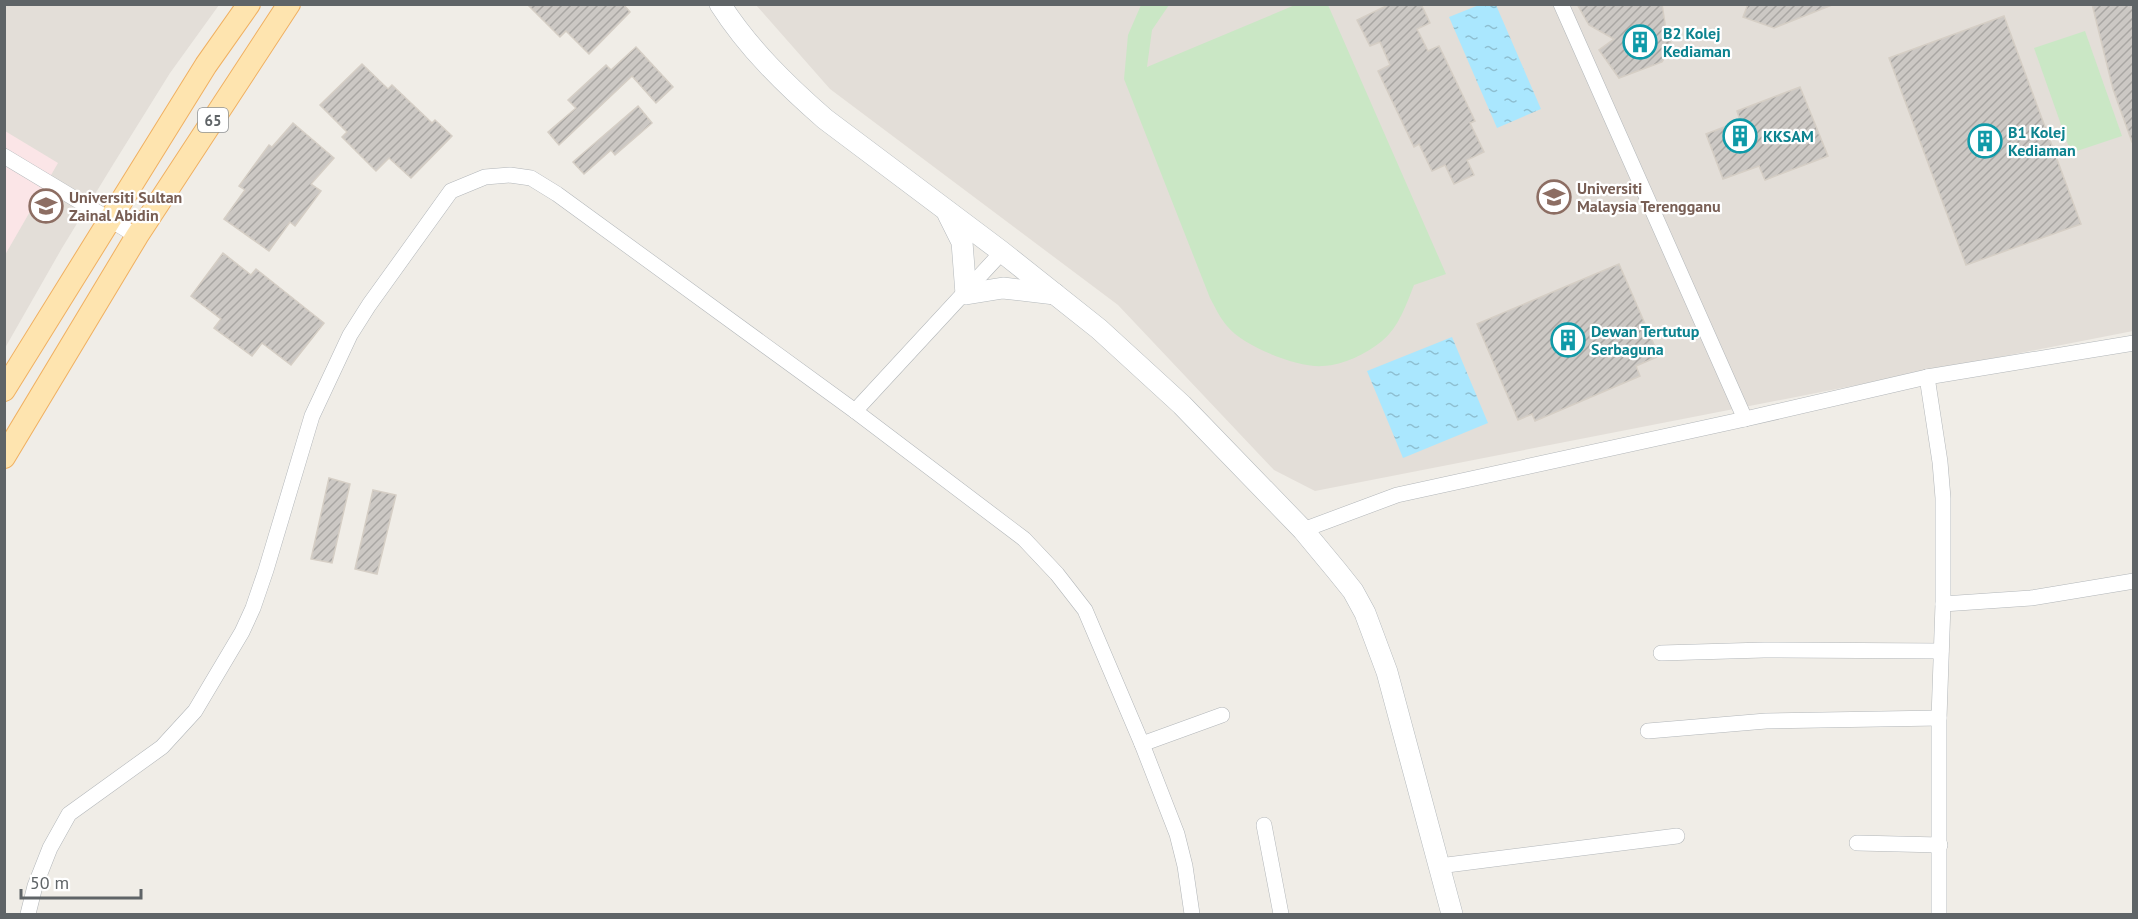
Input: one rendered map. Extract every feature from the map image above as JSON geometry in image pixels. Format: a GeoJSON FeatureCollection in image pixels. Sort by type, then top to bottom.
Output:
{"type":"FeatureCollection","features":[{"type":"Feature","properties":{"kind":"main road","name":"65"},"geometry":{"type":"LineString","coordinates":[[4,390],[206,65],[249,4]]}},
{"type":"Feature","properties":{"kind":"main road","name":"65"},"geometry":{"type":"LineString","coordinates":[[4,457],[137,236],[290,4]]}},
{"type":"Feature","properties":{"kind":"main road"},"geometry":{"type":"LineString","coordinates":[[720,4],[759,56],[789,87],[825,118],[1055,294],[1099,330],[1182,405],[1303,530],[1353,591],[1365,613],[1387,672],[1452,915]]}},
{"type":"Feature","properties":{"kind":"main road"},"geometry":{"type":"LineString","coordinates":[[945,208],[962,242],[966,294],[1003,288],[1055,294]]}},
{"type":"Feature","properties":{"kind":"street"},"geometry":{"type":"LineString","coordinates":[[1561,4],[1745,419]]}},
{"type":"Feature","properties":{"kind":"street"},"geometry":{"type":"LineString","coordinates":[[4,156],[137,236]]}},
{"type":"Feature","properties":{"kind":"street"},"geometry":{"type":"LineString","coordinates":[[27,915],[34,886],[50,848],[69,814],[162,747],[195,711],[242,632],[253,609],[266,570],[312,416],[350,335],[369,305],[451,191],[485,177],[510,175],[531,178],[557,194],[855,411],[1024,539],[1057,574],[1085,610],[1142,744],[1177,834],[1185,866],[1192,915]]}},
{"type":"Feature","properties":{"kind":"street"},"geometry":{"type":"LineString","coordinates":[[855,411],[966,294],[1002,252]]}},
{"type":"Feature","properties":{"kind":"street"},"geometry":{"type":"LineString","coordinates":[[1303,530],[1397,495],[1927,377],[2133,343]]}},
{"type":"Feature","properties":{"kind":"street"},"geometry":{"type":"LineString","coordinates":[[1927,377],[1943,498],[1943,604],[1939,718],[1939,915]]}},
{"type":"Feature","properties":{"kind":"street"},"geometry":{"type":"LineString","coordinates":[[1943,604],[2031,598],[2133,581]]}},
{"type":"Feature","properties":{"kind":"street"},"geometry":{"type":"LineString","coordinates":[[1661,653],[1764,650],[1941,651]]}},
{"type":"Feature","properties":{"kind":"street"},"geometry":{"type":"LineString","coordinates":[[1142,744],[1222,715]]}},
{"type":"Feature","properties":{"kind":"street"},"geometry":{"type":"LineString","coordinates":[[1648,731],[1766,721],[1939,718]]}},
{"type":"Feature","properties":{"kind":"street"},"geometry":{"type":"LineString","coordinates":[[1263,825],[1284,914]]}},
{"type":"Feature","properties":{"kind":"street"},"geometry":{"type":"LineString","coordinates":[[1438,866],[1677,836]]}},
{"type":"Feature","properties":{"kind":"street"},"geometry":{"type":"LineString","coordinates":[[1857,843],[1940,845]]}},
{"type":"Feature","properties":{"kind":"shaded area","name":"Universiti Sultan Zainal Abidin"},"geometry":{"type":"Polygon","coordinates":[[[5,5],[219,5],[170,73],[62,248],[5,348],[5,5]]]}},
{"type":"Feature","properties":{"kind":"shaded area","name":"Universiti Malaysia Terengganu"},"geometry":{"type":"Polygon","coordinates":[[[756,5],[2133,5],[2133,331],[1315,491],[1274,470],[1118,305],[830,89],[756,5]]]}},
{"type":"Feature","properties":{"kind":"shaded area"},"geometry":{"type":"Polygon","coordinates":[[[5,131],[58,163],[5,255],[5,131]]]}},
{"type":"Feature","properties":{"kind":"green space"},"geometry":{"type":"Polygon","coordinates":[[[1141,5],[1169,5],[1152,30],[1147,67],[1295,5],[1328,5],[1446,274],[1414,285],[1397,322],[1376,346],[1347,361],[1312,366],[1285,359],[1258,348],[1235,334],[1222,320],[1210,298],[1124,79],[1128,35],[1141,5]]]}},
{"type":"Feature","properties":{"kind":"green space"},"geometry":{"type":"Polygon","coordinates":[[[2085,31],[2122,136],[2071,153],[2034,48],[2085,31]]]}},
{"type":"Feature","properties":{"kind":"water"},"geometry":{"type":"Polygon","coordinates":[[[1479,5],[1496,5],[1541,109],[1497,128],[1449,17],[1479,5]]]}},
{"type":"Feature","properties":{"kind":"water"},"geometry":{"type":"Polygon","coordinates":[[[1452,337],[1488,423],[1403,458],[1367,371],[1452,337]]]}},
{"type":"Feature","properties":{"kind":"building"},"geometry":{"type":"Polygon","coordinates":[[[527,4],[623,4],[630,12],[589,54],[566,31],[560,37],[527,4]]]}},
{"type":"Feature","properties":{"kind":"building"},"geometry":{"type":"Polygon","coordinates":[[[1390,4],[1421,4],[1430,23],[1417,29],[1428,51],[1439,46],[1475,121],[1470,123],[1484,152],[1467,160],[1474,175],[1454,184],[1445,165],[1432,171],[1419,144],[1414,147],[1378,71],[1390,65],[1380,42],[1370,46],[1357,20],[1390,4]]]}},
{"type":"Feature","properties":{"kind":"building","name":"B2 Kolej Kediaman"},"geometry":{"type":"Polygon","coordinates":[[[1577,4],[1662,4],[1666,30],[1672,46],[1662,62],[1619,78],[1599,50],[1614,39],[1589,25],[1577,4]]]}},
{"type":"Feature","properties":{"kind":"building","name":"B2 Kolej Kediaman"},"geometry":{"type":"Polygon","coordinates":[[[1748,4],[1832,5],[1774,28],[1743,17],[1748,4]]]}},
{"type":"Feature","properties":{"kind":"building"},"geometry":{"type":"Polygon","coordinates":[[[2092,4],[2133,4],[2133,142],[2113,89],[2092,4]]]}},
{"type":"Feature","properties":{"kind":"building","name":"B1 Kolej Kediaman"},"geometry":{"type":"Polygon","coordinates":[[[2004,16],[2081,224],[1966,265],[1889,58],[2004,16]]]}},
{"type":"Feature","properties":{"kind":"building"},"geometry":{"type":"Polygon","coordinates":[[[636,47],[673,87],[656,103],[632,76],[559,145],[548,132],[576,108],[568,100],[606,65],[611,70],[636,47]]]}},
{"type":"Feature","properties":{"kind":"building"},"geometry":{"type":"Polygon","coordinates":[[[362,64],[388,89],[392,85],[432,123],[435,120],[452,136],[411,178],[389,158],[376,171],[342,137],[347,132],[320,105],[362,64]]]}},
{"type":"Feature","properties":{"kind":"building","name":"KKSAM"},"geometry":{"type":"Polygon","coordinates":[[[1800,87],[1828,156],[1765,180],[1759,166],[1723,179],[1706,134],[1740,121],[1737,111],[1800,87]]]}},
{"type":"Feature","properties":{"kind":"building"},"geometry":{"type":"Polygon","coordinates":[[[638,106],[652,123],[615,155],[611,150],[584,174],[573,162],[638,106]]]}},
{"type":"Feature","properties":{"kind":"building"},"geometry":{"type":"Polygon","coordinates":[[[293,123],[334,158],[311,184],[321,191],[295,226],[290,222],[269,251],[224,219],[245,190],[239,186],[269,145],[272,147],[293,123]]]}},
{"type":"Feature","properties":{"kind":"building"},"geometry":{"type":"Polygon","coordinates":[[[223,253],[251,275],[256,269],[324,323],[291,365],[262,343],[252,356],[214,328],[221,319],[191,296],[223,253]]]}},
{"type":"Feature","properties":{"kind":"building","name":"Dewan Tertutup Serbaguna"},"geometry":{"type":"Polygon","coordinates":[[[1619,264],[1659,356],[1636,366],[1640,376],[1535,421],[1532,414],[1518,420],[1477,324],[1619,264]]]}},
{"type":"Feature","properties":{"kind":"building"},"geometry":{"type":"Polygon","coordinates":[[[329,478],[350,484],[332,563],[311,559],[329,478]]]}},
{"type":"Feature","properties":{"kind":"building"},"geometry":{"type":"Polygon","coordinates":[[[373,490],[396,495],[377,574],[355,569],[373,490]]]}},
{"type":"Feature","properties":{"kind":"place","name":"B2 Kolej Kediaman"},"geometry":{"type":"Point","coordinates":[1640,42]}},
{"type":"Feature","properties":{"kind":"place","name":"KKSAM"},"geometry":{"type":"Point","coordinates":[1740,136]}},
{"type":"Feature","properties":{"kind":"place","name":"B1 Kolej Kediaman"},"geometry":{"type":"Point","coordinates":[1985,141]}},
{"type":"Feature","properties":{"kind":"place","name":"Universiti Malaysia Terengganu"},"geometry":{"type":"Point","coordinates":[1554,197]}},
{"type":"Feature","properties":{"kind":"place","name":"Universiti Sultan Zainal Abidin"},"geometry":{"type":"Point","coordinates":[46,206]}},
{"type":"Feature","properties":{"kind":"place","name":"Dewan Tertutup Serbaguna"},"geometry":{"type":"Point","coordinates":[1568,340]}}]}
